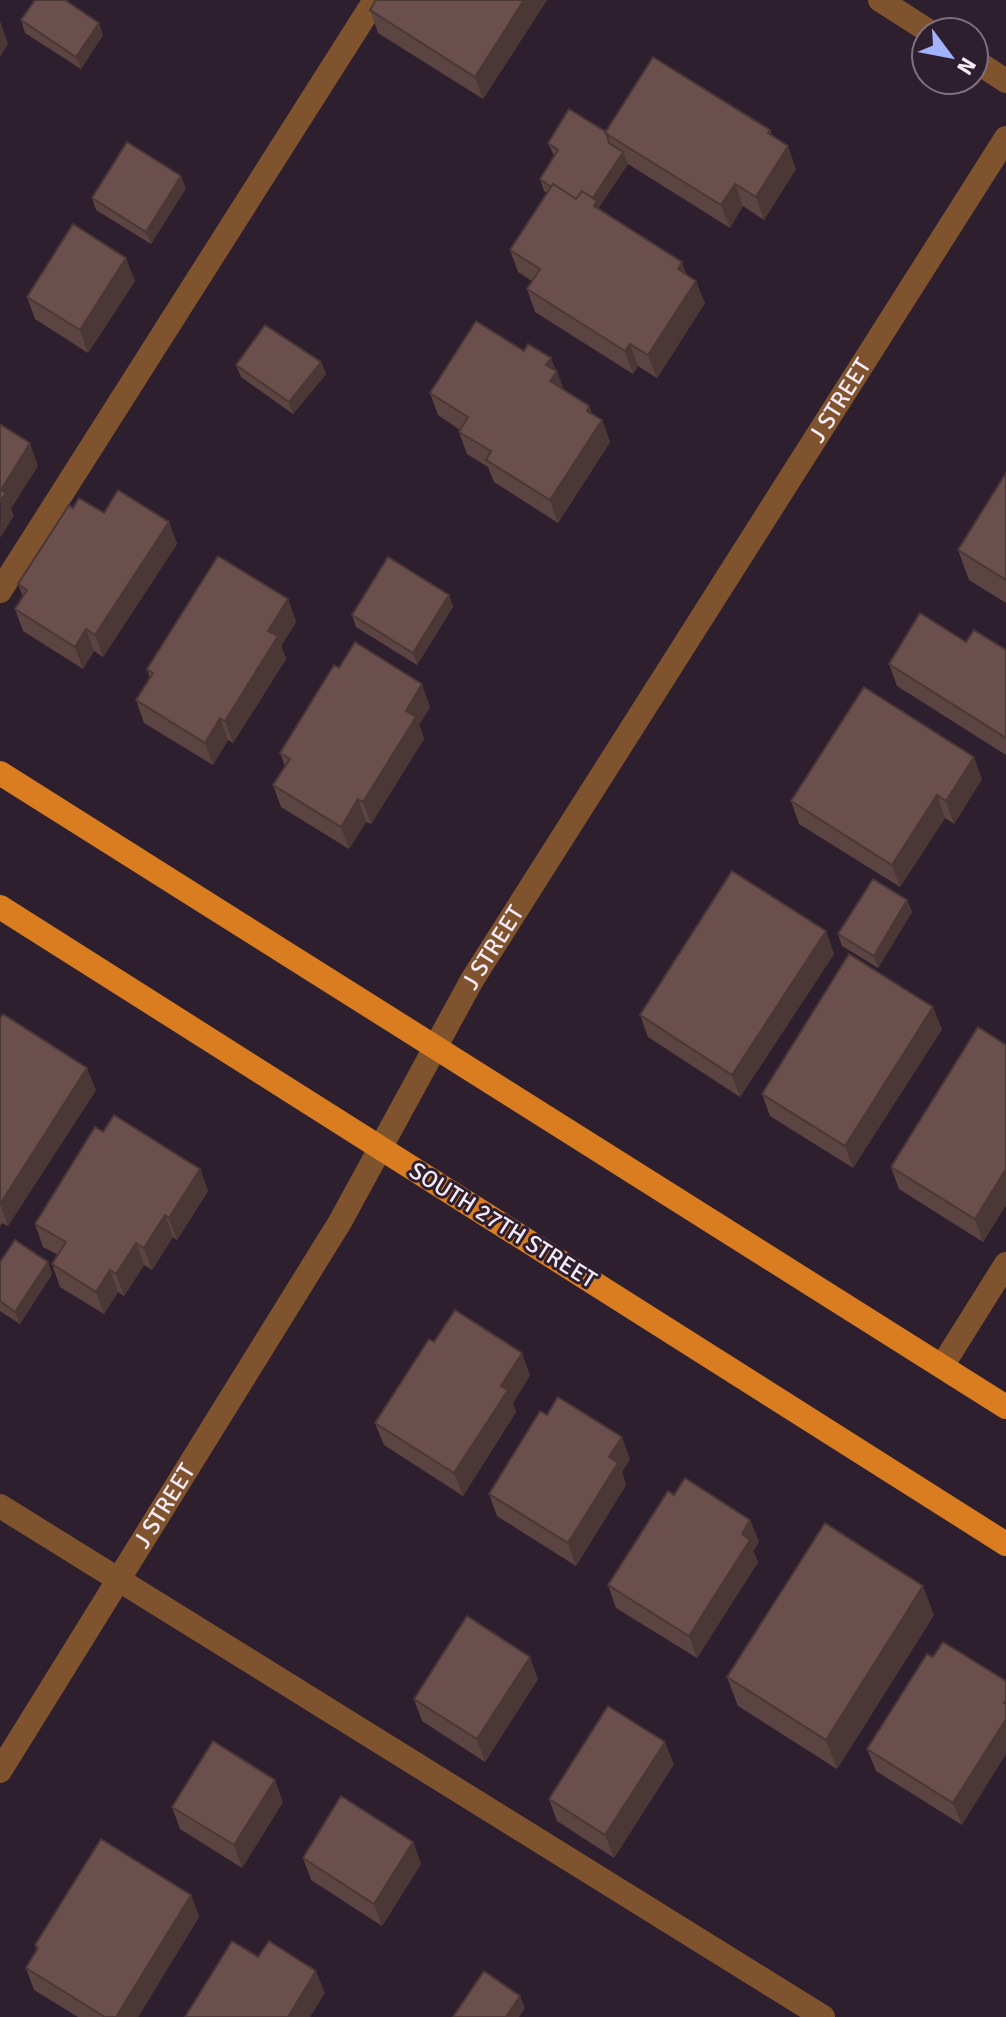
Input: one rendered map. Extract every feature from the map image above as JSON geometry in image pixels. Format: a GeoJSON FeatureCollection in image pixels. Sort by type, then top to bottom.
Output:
{"type":"FeatureCollection","features":[{"type":"Feature","properties":{"kind":"main road"},"geometry":{"type":"LineString","coordinates":[[0,773],[1006,1407]]}},
{"type":"Feature","properties":{"kind":"main road","name":"SOUTH 27TH STREET"},"geometry":{"type":"LineString","coordinates":[[0,907],[1006,1544]]}},
{"type":"Feature","properties":{"kind":"street"},"geometry":{"type":"LineString","coordinates":[[0,591],[375,0]]}},
{"type":"Feature","properties":{"kind":"street"},"geometry":{"type":"LineString","coordinates":[[880,0],[910,19]]}},
{"type":"Feature","properties":{"kind":"street","name":"J STREET"},"geometry":{"type":"LineString","coordinates":[[0,1771],[340,1222],[472,980],[1006,138]]}},
{"type":"Feature","properties":{"kind":"street"},"geometry":{"type":"LineString","coordinates":[[942,1366],[1006,1264]]}},
{"type":"Feature","properties":{"kind":"street"},"geometry":{"type":"LineString","coordinates":[[0,1506],[823,2017]]}},
{"type":"Feature","properties":{"kind":"building"},"geometry":{"type":"Polygon","coordinates":[[[35,0],[65,0],[99,23],[76,57],[21,20],[35,0]]]}},
{"type":"Feature","properties":{"kind":"building"},"geometry":{"type":"Polygon","coordinates":[[[376,0],[524,0],[475,77],[370,10],[376,0]]]}},
{"type":"Feature","properties":{"kind":"building"},"geometry":{"type":"Polygon","coordinates":[[[653,57],[770,130],[768,133],[788,146],[756,197],[735,184],[721,205],[605,133],[653,57]]]}},
{"type":"Feature","properties":{"kind":"building"},"geometry":{"type":"Polygon","coordinates":[[[569,109],[606,132],[609,143],[623,152],[593,198],[582,191],[576,199],[540,179],[558,150],[548,143],[569,109]]]}},
{"type":"Feature","properties":{"kind":"building"},"geometry":{"type":"Polygon","coordinates":[[[127,142],[181,176],[146,232],[92,198],[127,142]]]}},
{"type":"Feature","properties":{"kind":"building"},"geometry":{"type":"Polygon","coordinates":[[[553,184],[576,199],[582,191],[597,201],[594,206],[682,262],[678,269],[696,281],[648,355],[630,344],[625,351],[527,289],[540,269],[510,250],[553,184]]]}},
{"type":"Feature","properties":{"kind":"building"},"geometry":{"type":"Polygon","coordinates":[[[73,224],[126,258],[80,330],[27,297],[73,224]]]}},
{"type":"Feature","properties":{"kind":"building"},"geometry":{"type":"Polygon","coordinates":[[[476,321],[524,351],[528,344],[551,358],[546,365],[557,371],[550,381],[589,406],[587,411],[602,420],[550,500],[486,460],[491,451],[459,432],[468,417],[430,393],[476,321]]]}},
{"type":"Feature","properties":{"kind":"building"},"geometry":{"type":"Polygon","coordinates":[[[265,325],[321,362],[289,402],[236,365],[265,325]]]}},
{"type":"Feature","properties":{"kind":"building"},"geometry":{"type":"Polygon","coordinates":[[[0,424],[30,443],[1,490],[6,493],[0,502],[0,424]]]}},
{"type":"Feature","properties":{"kind":"building"},"geometry":{"type":"Polygon","coordinates":[[[1006,473],[1006,580],[958,550],[1006,473]]]}},
{"type":"Feature","properties":{"kind":"building"},"geometry":{"type":"Polygon","coordinates":[[[118,490],[169,522],[95,635],[86,629],[75,647],[15,609],[27,590],[18,584],[69,505],[73,508],[79,498],[104,513],[118,490]]]}},
{"type":"Feature","properties":{"kind":"building"},"geometry":{"type":"Polygon","coordinates":[[[218,556],[288,599],[268,631],[278,636],[225,721],[220,718],[205,743],[136,700],[153,673],[147,669],[218,556]]]}},
{"type":"Feature","properties":{"kind":"building"},"geometry":{"type":"Polygon","coordinates":[[[388,557],[449,595],[413,653],[352,615],[388,557]]]}},
{"type":"Feature","properties":{"kind":"building"},"geometry":{"type":"Polygon","coordinates":[[[920,613],[966,642],[974,630],[1006,650],[1006,738],[889,664],[920,613]]]}},
{"type":"Feature","properties":{"kind":"building"},"geometry":{"type":"Polygon","coordinates":[[[355,642],[422,684],[406,711],[416,717],[363,802],[358,799],[341,827],[273,785],[290,759],[280,753],[334,665],[339,668],[355,642]]]}},
{"type":"Feature","properties":{"kind":"building"},"geometry":{"type":"Polygon","coordinates":[[[864,687],[974,757],[946,801],[937,795],[892,865],[791,801],[864,687]]]}},
{"type":"Feature","properties":{"kind":"building"},"geometry":{"type":"Polygon","coordinates":[[[732,871],[826,931],[732,1075],[640,1015],[732,871]]]}},
{"type":"Feature","properties":{"kind":"building"},"geometry":{"type":"Polygon","coordinates":[[[873,879],[907,900],[874,956],[838,934],[873,879]]]}},
{"type":"Feature","properties":{"kind":"building"},"geometry":{"type":"Polygon","coordinates":[[[849,954],[933,1007],[845,1146],[762,1094],[849,954]]]}},
{"type":"Feature","properties":{"kind":"building"},"geometry":{"type":"Polygon","coordinates":[[[3,1014],[87,1068],[0,1204],[0,1018],[3,1014]]]}},
{"type":"Feature","properties":{"kind":"building"},"geometry":{"type":"Polygon","coordinates":[[[978,1027],[1006,1045],[1006,1169],[975,1219],[891,1167],[978,1027]]]}},
{"type":"Feature","properties":{"kind":"building"},"geometry":{"type":"Polygon","coordinates":[[[114,1115],[200,1169],[169,1218],[165,1215],[144,1248],[136,1243],[116,1274],[110,1270],[96,1292],[52,1264],[66,1242],[35,1224],[95,1127],[103,1132],[114,1115]]]}},
{"type":"Feature","properties":{"kind":"building"},"geometry":{"type":"Polygon","coordinates":[[[15,1240],[48,1262],[15,1312],[0,1301],[0,1262],[15,1240]]]}},
{"type":"Feature","properties":{"kind":"building"},"geometry":{"type":"Polygon","coordinates":[[[455,1310],[522,1353],[501,1386],[508,1390],[454,1473],[375,1423],[429,1339],[434,1342],[455,1310]]]}},
{"type":"Feature","properties":{"kind":"building"},"geometry":{"type":"Polygon","coordinates":[[[558,1397],[622,1437],[609,1457],[618,1463],[568,1543],[489,1494],[540,1411],[547,1415],[558,1397]]]}},
{"type":"Feature","properties":{"kind":"building"},"geometry":{"type":"Polygon","coordinates":[[[685,1478],[750,1520],[742,1534],[750,1540],[689,1636],[608,1585],[668,1491],[674,1495],[685,1478]]]}},
{"type":"Feature","properties":{"kind":"building"},"geometry":{"type":"Polygon","coordinates":[[[825,1523],[923,1586],[826,1740],[727,1677],[825,1523]]]}},
{"type":"Feature","properties":{"kind":"building"},"geometry":{"type":"Polygon","coordinates":[[[467,1616],[530,1657],[477,1739],[414,1699],[467,1616]]]}},
{"type":"Feature","properties":{"kind":"building"},"geometry":{"type":"Polygon","coordinates":[[[943,1642],[1006,1681],[1006,1719],[953,1803],[867,1749],[927,1654],[933,1657],[943,1642]]]}},
{"type":"Feature","properties":{"kind":"building"},"geometry":{"type":"Polygon","coordinates":[[[608,1706],[665,1742],[605,1835],[549,1799],[608,1706]]]}},
{"type":"Feature","properties":{"kind":"building"},"geometry":{"type":"Polygon","coordinates":[[[213,1741],[275,1780],[234,1845],[172,1807],[213,1741]]]}},
{"type":"Feature","properties":{"kind":"building"},"geometry":{"type":"Polygon","coordinates":[[[341,1796],[413,1842],[374,1904],[303,1858],[341,1796]]]}},
{"type":"Feature","properties":{"kind":"building"},"geometry":{"type":"Polygon","coordinates":[[[101,1839],[191,1895],[116,2017],[105,2017],[26,1968],[38,1948],[35,1945],[101,1839]]]}},
{"type":"Feature","properties":{"kind":"building"},"geometry":{"type":"Polygon","coordinates":[[[232,1941],[258,1957],[269,1941],[316,1971],[288,2017],[185,2017],[232,1941]]]}},
{"type":"Feature","properties":{"kind":"building"},"geometry":{"type":"Polygon","coordinates":[[[484,1971],[520,1996],[506,2017],[453,2017],[484,1971]]]}}]}
